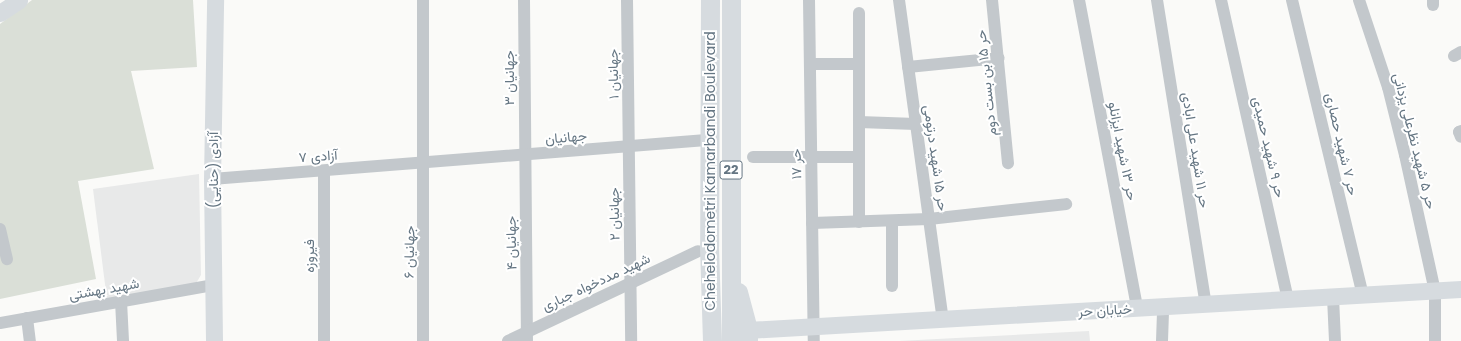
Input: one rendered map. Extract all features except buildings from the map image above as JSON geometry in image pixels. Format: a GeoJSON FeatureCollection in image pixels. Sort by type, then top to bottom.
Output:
{"type":"FeatureCollection","features":[{"type":"Feature","properties":{"kind":"main road","name":"Chehelodometri Kamarbandi Boulevard"},"geometry":{"type":"LineString","coordinates":[[710,0],[709,140],[710,303],[712,341]]}},
{"type":"Feature","properties":{"kind":"main road","name":"22"},"geometry":{"type":"LineString","coordinates":[[731,0],[731,341]]}},
{"type":"Feature","properties":{"kind":"main road"},"geometry":{"type":"LineString","coordinates":[[731,266],[748,335]]}},
{"type":"Feature","properties":{"kind":"main road"},"geometry":{"type":"LineString","coordinates":[[705,341],[710,303]]}},
{"type":"Feature","properties":{"kind":"street"},"geometry":{"type":"LineString","coordinates":[[0,13],[19,0]]}},
{"type":"Feature","properties":{"kind":"street","name":"آزادی (حنایی)"},"geometry":{"type":"LineString","coordinates":[[214,341],[212,179],[215,0]]}},
{"type":"Feature","properties":{"kind":"street","name":"جهانیان ۶"},"geometry":{"type":"LineString","coordinates":[[423,0],[425,163],[423,341]]}},
{"type":"Feature","properties":{"kind":"street","name":"جهانیان ۳"},"geometry":{"type":"LineString","coordinates":[[524,0],[525,155]]}},
{"type":"Feature","properties":{"kind":"street","name":"جهانیان ۱"},"geometry":{"type":"LineString","coordinates":[[627,0],[628,147]]}},
{"type":"Feature","properties":{"kind":"street","name":"حر ۱۷"},"geometry":{"type":"LineString","coordinates":[[808,0],[814,334]]}},
{"type":"Feature","properties":{"kind":"street","name":"حر ۱۵ شهید درتومی"},"geometry":{"type":"LineString","coordinates":[[899,0],[943,320]]}},
{"type":"Feature","properties":{"kind":"street","name":"حر ۱۵ بن بست دوم"},"geometry":{"type":"LineString","coordinates":[[992,0],[999,58],[1008,163]]}},
{"type":"Feature","properties":{"kind":"street","name":"حر ۱۳ شهید ایزانلو"},"geometry":{"type":"LineString","coordinates":[[1079,0],[1137,308]]}},
{"type":"Feature","properties":{"kind":"street","name":"حر ۱۱ شهید علی ابادی"},"geometry":{"type":"LineString","coordinates":[[1157,0],[1206,305]]}},
{"type":"Feature","properties":{"kind":"street","name":"حر ۹ شهید حمیدی"},"geometry":{"type":"LineString","coordinates":[[1221,0],[1288,300]]}},
{"type":"Feature","properties":{"kind":"street","name":"حر ۷ شهید حصاری"},"geometry":{"type":"LineString","coordinates":[[1292,0],[1363,295]]}},
{"type":"Feature","properties":{"kind":"street","name":"حر ۵ شهید نظرعلی یزدانی"},"geometry":{"type":"LineString","coordinates":[[1358,0],[1388,87],[1435,291],[1435,341]]}},
{"type":"Feature","properties":{"kind":"street"},"geometry":{"type":"LineString","coordinates":[[859,13],[859,222]]}},
{"type":"Feature","properties":{"kind":"street"},"geometry":{"type":"LineString","coordinates":[[908,67],[999,58]]}},
{"type":"Feature","properties":{"kind":"street"},"geometry":{"type":"LineString","coordinates":[[810,64],[859,64]]}},
{"type":"Feature","properties":{"kind":"street"},"geometry":{"type":"LineString","coordinates":[[859,122],[916,124]]}},
{"type":"Feature","properties":{"kind":"street","name":"جهانیان"},"geometry":{"type":"LineString","coordinates":[[425,163],[709,140]]}},
{"type":"Feature","properties":{"kind":"street","name":"جهانیان ۲"},"geometry":{"type":"LineString","coordinates":[[628,147],[630,341]]}},
{"type":"Feature","properties":{"kind":"street","name":"جهانیان ۴"},"geometry":{"type":"LineString","coordinates":[[525,155],[527,336]]}},
{"type":"Feature","properties":{"kind":"street"},"geometry":{"type":"LineString","coordinates":[[753,157],[859,157]]}},
{"type":"Feature","properties":{"kind":"street","name":"آزادی ۷"},"geometry":{"type":"LineString","coordinates":[[212,179],[425,163]]}},
{"type":"Feature","properties":{"kind":"street","name":"فیروزه"},"geometry":{"type":"LineString","coordinates":[[324,170],[324,341]]}},
{"type":"Feature","properties":{"kind":"street"},"geometry":{"type":"LineString","coordinates":[[812,223],[929,219],[1066,204]]}},
{"type":"Feature","properties":{"kind":"street"},"geometry":{"type":"LineString","coordinates":[[892,221],[892,286]]}},
{"type":"Feature","properties":{"kind":"street"},"geometry":{"type":"LineString","coordinates":[[0,229],[7,259]]}},
{"type":"Feature","properties":{"kind":"street","name":"شهید مددخواه جباری"},"geometry":{"type":"LineString","coordinates":[[508,341],[527,336],[630,282],[698,251]]}},
{"type":"Feature","properties":{"kind":"street","name":"شهید بهشتی"},"geometry":{"type":"LineString","coordinates":[[0,323],[213,285]]}},
{"type":"Feature","properties":{"kind":"street","name":"خیابان حر"},"geometry":{"type":"LineString","coordinates":[[748,335],[814,334],[943,320],[1461,289]]}},
{"type":"Feature","properties":{"kind":"street"},"geometry":{"type":"LineString","coordinates":[[1333,297],[1335,341]]}},
{"type":"Feature","properties":{"kind":"street"},"geometry":{"type":"LineString","coordinates":[[121,301],[123,341]]}},
{"type":"Feature","properties":{"kind":"street"},"geometry":{"type":"LineString","coordinates":[[1162,341],[1163,307]]}},
{"type":"Feature","properties":{"kind":"street"},"geometry":{"type":"LineString","coordinates":[[27,318],[30,341]]}},
{"type":"Feature","properties":{"kind":"shaded area"},"geometry":{"type":"Polygon","coordinates":[[[32,0],[193,0],[197,67],[131,71],[154,169],[78,181],[96,279],[0,299],[0,24],[32,0]]]}},
{"type":"Feature","properties":{"kind":"shaded area"},"geometry":{"type":"Polygon","coordinates":[[[199,174],[201,275],[195,285],[107,300],[93,189],[199,174]]]}},
{"type":"Feature","properties":{"kind":"shaded area"},"geometry":{"type":"Polygon","coordinates":[[[1089,331],[1090,341],[899,341],[1089,331]]]}}]}
